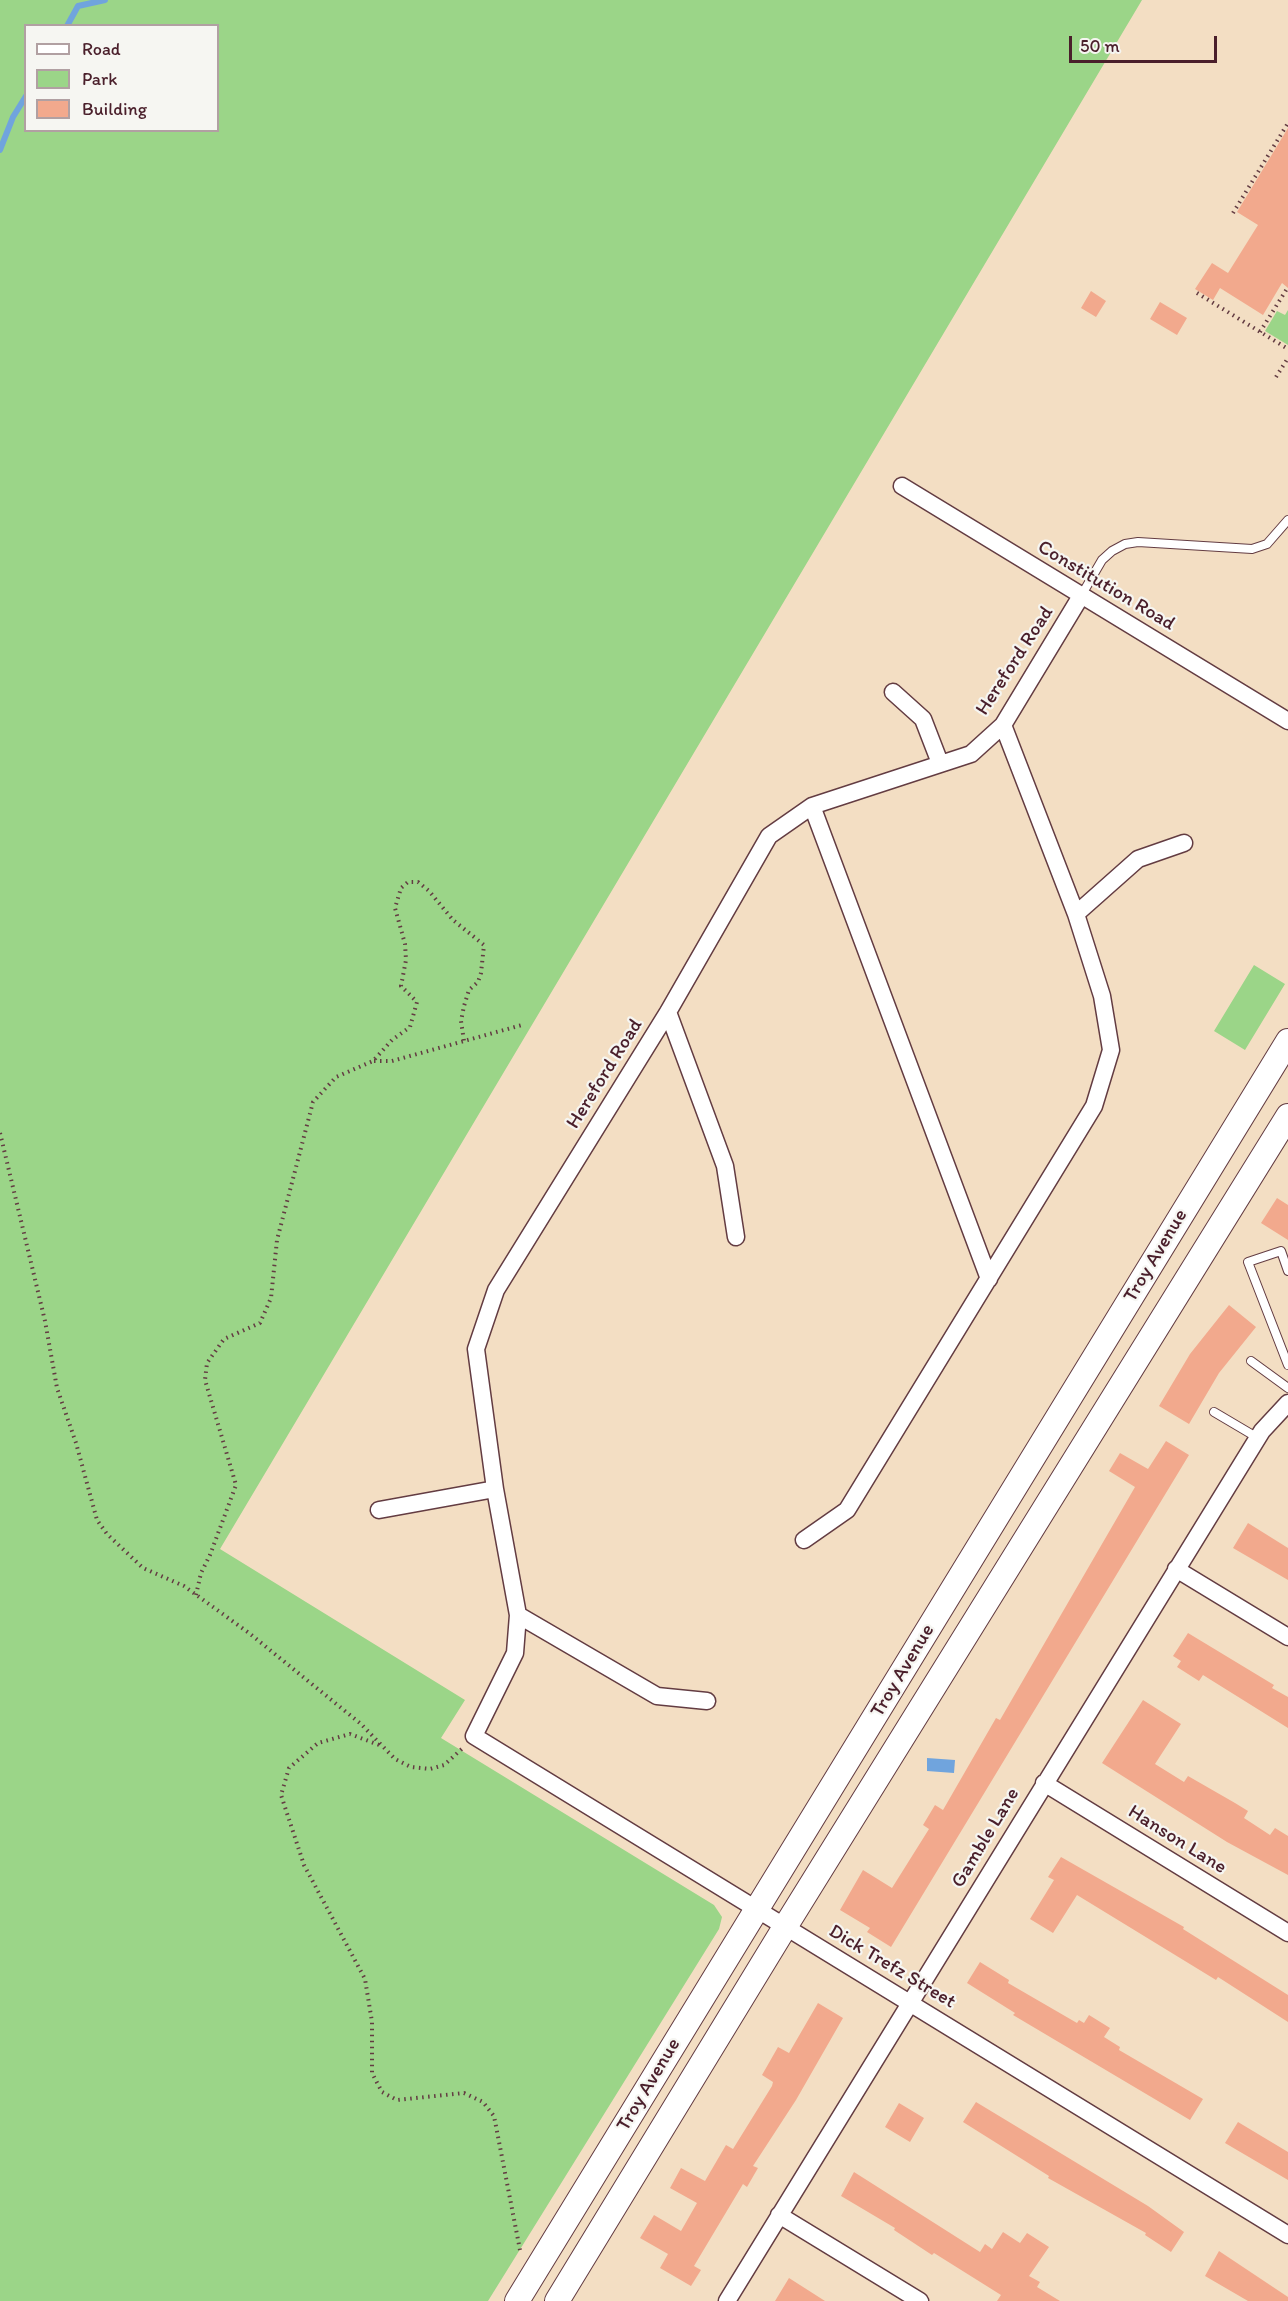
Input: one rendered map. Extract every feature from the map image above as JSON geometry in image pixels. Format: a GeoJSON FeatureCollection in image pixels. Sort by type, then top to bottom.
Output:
{"type":"FeatureCollection","features":[{"type":"Feature","properties":{"kind":"main road","name":"Troy Avenue"},"geometry":{"type":"LineString","coordinates":[[517,2301],[1288,1041]]}},
{"type":"Feature","properties":{"kind":"main road","name":"Troy Avenue"},"geometry":{"type":"LineString","coordinates":[[557,2301],[785,1927],[1288,1116]]}},
{"type":"Feature","properties":{"kind":"street","name":"Constitution Road"},"geometry":{"type":"LineString","coordinates":[[902,486],[1288,721]]}},
{"type":"Feature","properties":{"kind":"street","name":"Hereford Road"},"geometry":{"type":"LineString","coordinates":[[474,1736],[514,1653],[518,1615],[495,1488],[476,1349],[496,1290],[668,1012],[769,836],[812,806],[970,754],[1003,725],[1081,596]]}},
{"type":"Feature","properties":{"kind":"street"},"geometry":{"type":"LineString","coordinates":[[892,692],[923,719],[940,763]]}},
{"type":"Feature","properties":{"kind":"street"},"geometry":{"type":"LineString","coordinates":[[804,1540],[847,1510],[1094,1106],[1111,1050],[1102,996],[1076,914],[1003,725]]}},
{"type":"Feature","properties":{"kind":"street"},"geometry":{"type":"LineString","coordinates":[[812,806],[989,1279]]}},
{"type":"Feature","properties":{"kind":"street"},"geometry":{"type":"LineString","coordinates":[[1076,914],[1138,859],[1184,843]]}},
{"type":"Feature","properties":{"kind":"street"},"geometry":{"type":"LineString","coordinates":[[668,1012],[725,1166],[736,1237]]}},
{"type":"Feature","properties":{"kind":"street","name":"Gamble Lane"},"geometry":{"type":"LineString","coordinates":[[727,2301],[1176,1569],[1258,1438],[1271,1420],[1288,1403]]}},
{"type":"Feature","properties":{"kind":"street"},"geometry":{"type":"LineString","coordinates":[[378,1510],[495,1488]]}},
{"type":"Feature","properties":{"kind":"street"},"geometry":{"type":"LineString","coordinates":[[1176,1569],[1288,1637]]}},
{"type":"Feature","properties":{"kind":"street"},"geometry":{"type":"LineString","coordinates":[[518,1615],[657,1696],[707,1701]]}},
{"type":"Feature","properties":{"kind":"street","name":"Dick Trefz Street"},"geometry":{"type":"LineString","coordinates":[[474,1736],[1288,2235]]}},
{"type":"Feature","properties":{"kind":"street","name":"Hanson Lane"},"geometry":{"type":"LineString","coordinates":[[1044,1783],[1288,1933]]}},
{"type":"Feature","properties":{"kind":"street"},"geometry":{"type":"LineString","coordinates":[[779,2215],[920,2301]]}},
{"type":"Feature","properties":{"kind":"lane"},"geometry":{"type":"LineString","coordinates":[[1081,596],[1102,560],[1125,544],[1138,542],[1252,549],[1267,544],[1288,520]]}},
{"type":"Feature","properties":{"kind":"lane"},"geometry":{"type":"LineString","coordinates":[[1288,1271],[1281,1251],[1248,1262],[1288,1365]]}},
{"type":"Feature","properties":{"kind":"lane"},"geometry":{"type":"LineString","coordinates":[[1251,1361],[1288,1388]]}},
{"type":"Feature","properties":{"kind":"lane"},"geometry":{"type":"LineString","coordinates":[[1214,1412],[1258,1438]]}},
{"type":"Feature","properties":{"kind":"path"},"geometry":{"type":"LineString","coordinates":[[1233,213],[1288,123]]}},
{"type":"Feature","properties":{"kind":"path"},"geometry":{"type":"LineString","coordinates":[[1260,332],[1287,287]]}},
{"type":"Feature","properties":{"kind":"path"},"geometry":{"type":"LineString","coordinates":[[1197,293],[1288,349]]}},
{"type":"Feature","properties":{"kind":"path"},"geometry":{"type":"LineString","coordinates":[[1276,377],[1288,358]]}},
{"type":"Feature","properties":{"kind":"path"},"geometry":{"type":"LineString","coordinates":[[373,1061],[392,1040],[410,1027],[417,1002],[401,986],[406,960],[405,944],[395,908],[400,888],[408,882],[418,882],[429,891],[453,920],[484,945],[481,973],[478,982],[469,990],[464,1006],[461,1021],[464,1041]]}},
{"type":"Feature","properties":{"kind":"path"},"geometry":{"type":"LineString","coordinates":[[196,1595],[201,1573],[236,1485],[205,1380],[207,1363],[224,1339],[260,1323],[271,1298],[277,1240],[313,1102],[336,1077],[373,1061],[392,1061],[522,1025]]}},
{"type":"Feature","properties":{"kind":"path"},"geometry":{"type":"LineString","coordinates":[[0,1133],[45,1321],[57,1388],[76,1443],[97,1520],[131,1560],[196,1595],[249,1633],[361,1724],[395,1759],[411,1767],[430,1769],[444,1765],[474,1736]]}},
{"type":"Feature","properties":{"kind":"path"},"geometry":{"type":"LineString","coordinates":[[382,1746],[350,1734],[318,1743],[289,1768],[281,1795],[304,1865],[365,1978],[372,2022],[372,2073],[382,2092],[397,2100],[464,2093],[483,2102],[494,2116],[520,2250]]}},
{"type":"Feature","properties":{"kind":"green space"},"geometry":{"type":"Polygon","coordinates":[[[0,0],[1142,0],[220,1549],[465,1700],[441,1738],[714,1905],[722,1917],[719,1929],[488,2301],[0,2301],[0,0]]]}},
{"type":"Feature","properties":{"kind":"green space"},"geometry":{"type":"Polygon","coordinates":[[[1288,310],[1288,345],[1265,331],[1277,311],[1285,315],[1288,310]]]}},
{"type":"Feature","properties":{"kind":"green space"},"geometry":{"type":"Polygon","coordinates":[[[1254,965],[1285,984],[1245,1050],[1214,1031],[1254,965]]]}},
{"type":"Feature","properties":{"kind":"water"},"geometry":{"type":"Polygon","coordinates":[[[927,1758],[955,1760],[954,1773],[927,1771],[927,1758]]]}},
{"type":"Feature","properties":{"kind":"building"},"geometry":{"type":"Polygon","coordinates":[[[1288,128],[1288,288],[1282,283],[1263,315],[1220,288],[1213,300],[1195,289],[1212,263],[1228,273],[1258,225],[1237,212],[1288,128]]]}},
{"type":"Feature","properties":{"kind":"building"},"geometry":{"type":"Polygon","coordinates":[[[1091,291],[1106,301],[1096,317],[1081,308],[1091,291]]]}},
{"type":"Feature","properties":{"kind":"building"},"geometry":{"type":"Polygon","coordinates":[[[1160,302],[1187,318],[1177,335],[1150,319],[1160,302]]]}},
{"type":"Feature","properties":{"kind":"building"},"geometry":{"type":"Polygon","coordinates":[[[1277,1198],[1288,1205],[1288,1240],[1261,1223],[1277,1198]]]}},
{"type":"Feature","properties":{"kind":"building"},"geometry":{"type":"Polygon","coordinates":[[[1229,1305],[1256,1327],[1219,1373],[1189,1424],[1159,1406],[1190,1354],[1229,1305]]]}},
{"type":"Feature","properties":{"kind":"building"},"geometry":{"type":"Polygon","coordinates":[[[1166,1441],[1189,1455],[891,1947],[867,1932],[870,1928],[840,1910],[863,1870],[892,1888],[929,1829],[923,1825],[935,1805],[943,1810],[996,1718],[1000,1720],[1135,1487],[1109,1471],[1120,1453],[1148,1469],[1166,1441]]]}},
{"type":"Feature","properties":{"kind":"building"},"geometry":{"type":"Polygon","coordinates":[[[1248,1523],[1288,1548],[1288,1580],[1233,1548],[1248,1523]]]}},
{"type":"Feature","properties":{"kind":"building"},"geometry":{"type":"Polygon","coordinates":[[[1188,1633],[1274,1685],[1272,1688],[1288,1697],[1288,1728],[1203,1675],[1199,1681],[1177,1667],[1181,1661],[1173,1656],[1188,1633]]]}},
{"type":"Feature","properties":{"kind":"building"},"geometry":{"type":"Polygon","coordinates":[[[1143,1700],[1181,1724],[1155,1764],[1184,1782],[1188,1776],[1248,1811],[1244,1818],[1270,1835],[1275,1828],[1288,1836],[1288,1875],[1227,1842],[1102,1763],[1143,1700]]]}},
{"type":"Feature","properties":{"kind":"building"},"geometry":{"type":"Polygon","coordinates":[[[1061,1857],[1184,1927],[1183,1929],[1288,1995],[1288,2022],[1218,1977],[1216,1980],[1077,1895],[1053,1933],[1030,1919],[1054,1880],[1048,1877],[1061,1857]]]}},
{"type":"Feature","properties":{"kind":"building"},"geometry":{"type":"Polygon","coordinates":[[[980,1962],[1009,1980],[1008,1983],[1077,2023],[1079,2020],[1084,2023],[1089,2015],[1110,2028],[1104,2037],[1120,2047],[1119,2050],[1203,2099],[1190,2120],[1013,2015],[1015,2013],[967,1983],[980,1962]]]}},
{"type":"Feature","properties":{"kind":"building"},"geometry":{"type":"Polygon","coordinates":[[[818,2003],[843,2018],[796,2100],[753,2166],[758,2168],[747,2187],[743,2184],[694,2266],[701,2270],[691,2286],[660,2268],[668,2254],[640,2238],[654,2215],[681,2231],[697,2203],[670,2188],[681,2168],[705,2181],[726,2145],[733,2149],[772,2086],[773,2082],[762,2075],[778,2047],[789,2053],[818,2003]]]}},
{"type":"Feature","properties":{"kind":"building"},"geometry":{"type":"Polygon","coordinates":[[[976,2102],[1148,2206],[1184,2232],[1171,2252],[1145,2235],[1146,2233],[1048,2178],[1049,2176],[963,2122],[976,2102]]]}},
{"type":"Feature","properties":{"kind":"building"},"geometry":{"type":"Polygon","coordinates":[[[899,2103],[924,2118],[910,2142],[885,2127],[899,2103]]]}},
{"type":"Feature","properties":{"kind":"building"},"geometry":{"type":"Polygon","coordinates":[[[1238,2122],[1288,2152],[1288,2180],[1225,2143],[1238,2122]]]}},
{"type":"Feature","properties":{"kind":"building"},"geometry":{"type":"Polygon","coordinates":[[[854,2172],[980,2252],[985,2244],[992,2249],[1003,2232],[1020,2243],[1027,2233],[1049,2247],[1029,2276],[1040,2282],[1037,2287],[1060,2301],[997,2301],[1001,2295],[934,2253],[932,2255],[894,2230],[895,2228],[841,2196],[854,2172]]]}},
{"type":"Feature","properties":{"kind":"building"},"geometry":{"type":"Polygon","coordinates":[[[1219,2251],[1288,2297],[1288,2301],[1248,2301],[1205,2276],[1219,2251]]]}},
{"type":"Feature","properties":{"kind":"building"},"geometry":{"type":"Polygon","coordinates":[[[789,2278],[825,2301],[775,2301],[789,2278]]]}},
{"type":"Feature","properties":{"kind":"waterway"},"geometry":{"type":"LineString","coordinates":[[68,24],[78,6],[105,0]]}},
{"type":"Feature","properties":{"kind":"waterway"},"geometry":{"type":"LineString","coordinates":[[0,150],[13,117],[24,99]]}}]}
